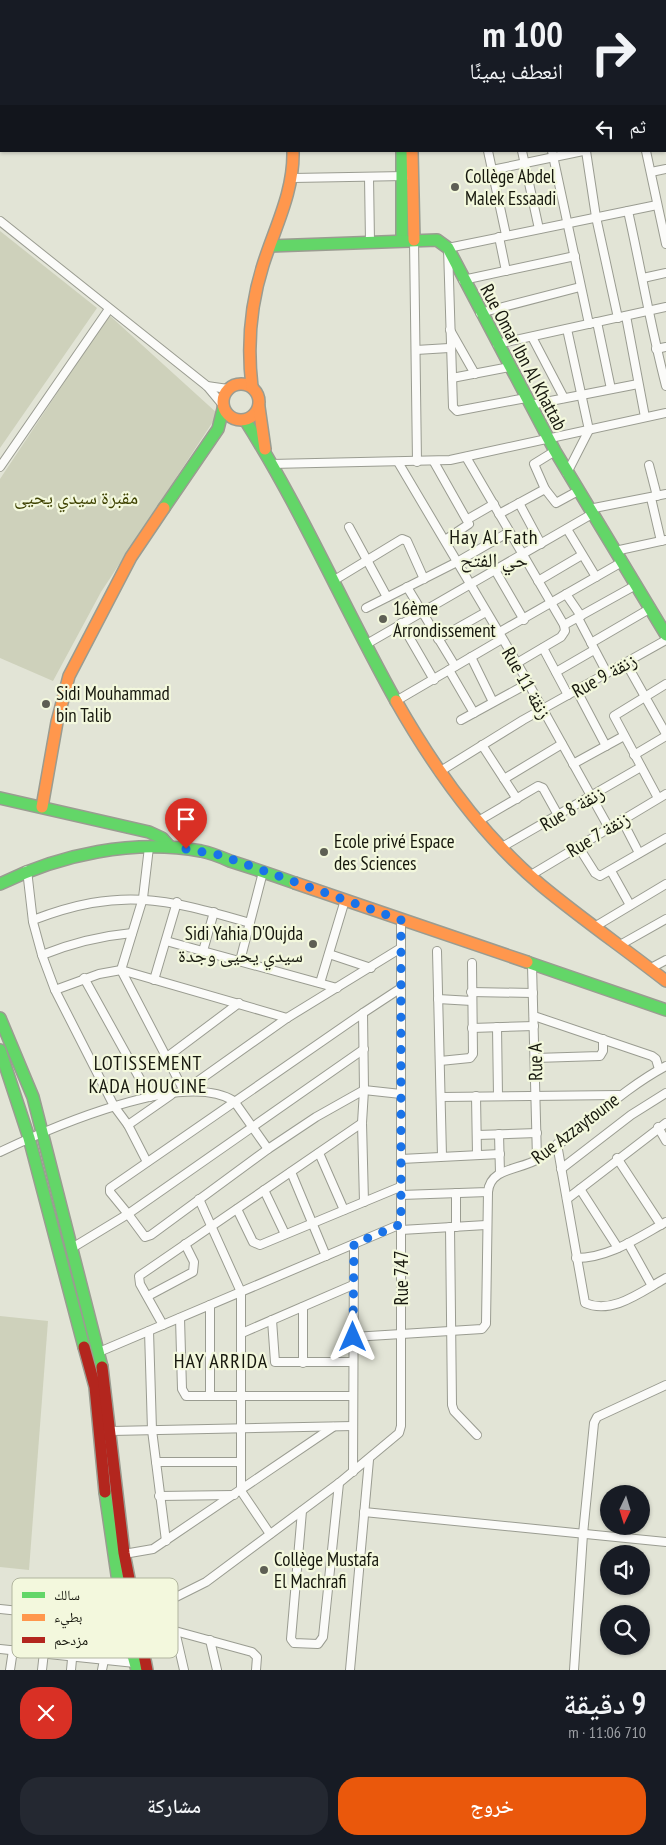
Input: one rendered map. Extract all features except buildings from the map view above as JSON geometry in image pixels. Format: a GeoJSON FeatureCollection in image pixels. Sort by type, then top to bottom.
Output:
{"type":"FeatureCollection","features":[{"type":"Feature","properties":{"kind":"main road"},"geometry":{"type":"LineString","coordinates":[[266,453],[259,397],[252,387],[247,355],[254,297],[293,178],[293,152]]}},
{"type":"Feature","properties":{"kind":"main road"},"geometry":{"type":"LineString","coordinates":[[402,152],[407,176],[414,240]]}},
{"type":"Feature","properties":{"kind":"main road"},"geometry":{"type":"LineString","coordinates":[[402,240],[407,176],[412,152]]}},
{"type":"Feature","properties":{"kind":"main road"},"geometry":{"type":"LineString","coordinates":[[270,246],[414,240],[440,241],[448,248]]}},
{"type":"Feature","properties":{"kind":"main road","name":"Rue Omar Ibn Al Khattab"},"geometry":{"type":"LineString","coordinates":[[448,248],[480,313],[567,473],[636,585],[657,611],[666,635]]}},
{"type":"Feature","properties":{"kind":"main road"},"geometry":{"type":"LineString","coordinates":[[42,807],[57,722],[69,676],[131,558],[218,429],[224,394],[233,386],[247,355]]}},
{"type":"Feature","properties":{"kind":"main road"},"geometry":{"type":"LineString","coordinates":[[233,386],[252,387]]}},
{"type":"Feature","properties":{"kind":"main road"},"geometry":{"type":"LineString","coordinates":[[223,406],[229,416],[241,420],[266,453],[365,645],[439,772],[502,847],[531,875],[666,981]]}},
{"type":"Feature","properties":{"kind":"main road"},"geometry":{"type":"LineString","coordinates":[[218,429],[254,415],[259,407]]}},
{"type":"Feature","properties":{"kind":"main road"},"geometry":{"type":"LineString","coordinates":[[0,798],[149,832],[162,838],[170,847]]}},
{"type":"Feature","properties":{"kind":"main road"},"geometry":{"type":"LineString","coordinates":[[0,884],[43,864],[94,851],[170,847],[220,855],[401,920],[666,1010]]}},
{"type":"Feature","properties":{"kind":"main road"},"geometry":{"type":"LineString","coordinates":[[0,1018],[6,1028],[32,1098],[99,1352],[107,1392],[128,1578]]}},
{"type":"Feature","properties":{"kind":"main road"},"geometry":{"type":"LineString","coordinates":[[0,1050],[29,1138],[95,1387],[104,1486],[117,1578]]}},
{"type":"Feature","properties":{"kind":"street"},"geometry":{"type":"LineString","coordinates":[[488,152],[503,236],[506,271]]}},
{"type":"Feature","properties":{"kind":"street"},"geometry":{"type":"LineString","coordinates":[[522,152],[539,229]]}},
{"type":"Feature","properties":{"kind":"street"},"geometry":{"type":"LineString","coordinates":[[492,170],[552,154],[573,152]]}},
{"type":"Feature","properties":{"kind":"street"},"geometry":{"type":"LineString","coordinates":[[584,152],[596,218],[618,318]]}},
{"type":"Feature","properties":{"kind":"street"},"geometry":{"type":"LineString","coordinates":[[646,152],[666,242]]}},
{"type":"Feature","properties":{"kind":"street"},"geometry":{"type":"LineString","coordinates":[[552,154],[580,287],[593,323],[611,389]]}},
{"type":"Feature","properties":{"kind":"street"},"geometry":{"type":"LineString","coordinates":[[651,172],[666,169]]}},
{"type":"Feature","properties":{"kind":"street"},"geometry":{"type":"LineString","coordinates":[[293,178],[407,176]]}},
{"type":"Feature","properties":{"kind":"street"},"geometry":{"type":"LineString","coordinates":[[369,177],[370,242]]}},
{"type":"Feature","properties":{"kind":"street"},"geometry":{"type":"LineString","coordinates":[[638,384],[564,398],[456,410],[453,407],[449,348],[448,248],[657,206]]}},
{"type":"Feature","properties":{"kind":"street"},"geometry":{"type":"LineString","coordinates":[[628,211],[650,310],[656,349],[664,372],[666,386]]}},
{"type":"Feature","properties":{"kind":"street"},"geometry":{"type":"LineString","coordinates":[[0,221],[207,386],[223,406]]}},
{"type":"Feature","properties":{"kind":"street"},"geometry":{"type":"LineString","coordinates":[[414,240],[417,462]]}},
{"type":"Feature","properties":{"kind":"street"},"geometry":{"type":"LineString","coordinates":[[463,280],[575,256]]}},
{"type":"Feature","properties":{"kind":"street"},"geometry":{"type":"LineString","coordinates":[[643,278],[666,273]]}},
{"type":"Feature","properties":{"kind":"street"},"geometry":{"type":"LineString","coordinates":[[480,313],[580,287]]}},
{"type":"Feature","properties":{"kind":"street"},"geometry":{"type":"LineString","coordinates":[[497,344],[666,307]]}},
{"type":"Feature","properties":{"kind":"street"},"geometry":{"type":"LineString","coordinates":[[0,467],[108,309]]}},
{"type":"Feature","properties":{"kind":"street"},"geometry":{"type":"LineString","coordinates":[[626,316],[645,417]]}},
{"type":"Feature","properties":{"kind":"street"},"geometry":{"type":"LineString","coordinates":[[449,328],[475,374]]}},
{"type":"Feature","properties":{"kind":"street"},"geometry":{"type":"LineString","coordinates":[[567,329],[588,430],[567,473]]}},
{"type":"Feature","properties":{"kind":"street"},"geometry":{"type":"LineString","coordinates":[[532,337],[564,398]]}},
{"type":"Feature","properties":{"kind":"street"},"geometry":{"type":"LineString","coordinates":[[656,349],[666,347]]}},
{"type":"Feature","properties":{"kind":"street"},"geometry":{"type":"LineString","coordinates":[[416,350],[449,348]]}},
{"type":"Feature","properties":{"kind":"street"},"geometry":{"type":"LineString","coordinates":[[452,378],[510,367]]}},
{"type":"Feature","properties":{"kind":"street"},"geometry":{"type":"LineString","coordinates":[[207,386],[233,386]]}},
{"type":"Feature","properties":{"kind":"street"},"geometry":{"type":"LineString","coordinates":[[271,464],[434,462],[466,457],[666,413]]}},
{"type":"Feature","properties":{"kind":"street"},"geometry":{"type":"LineString","coordinates":[[555,451],[534,464],[545,489],[556,503],[578,491]]}},
{"type":"Feature","properties":{"kind":"street"},"geometry":{"type":"LineString","coordinates":[[466,457],[564,625],[564,635],[517,663]]}},
{"type":"Feature","properties":{"kind":"street","name":"Rue 11 زنقة"},"geometry":{"type":"LineString","coordinates":[[398,462],[517,663],[526,684],[609,828]]}},
{"type":"Feature","properties":{"kind":"street"},"geometry":{"type":"LineString","coordinates":[[434,462],[468,519],[468,526],[445,540]]}},
{"type":"Feature","properties":{"kind":"street"},"geometry":{"type":"LineString","coordinates":[[615,551],[664,540],[649,465]]}},
{"type":"Feature","properties":{"kind":"street"},"geometry":{"type":"LineString","coordinates":[[499,514],[545,489]]}},
{"type":"Feature","properties":{"kind":"street"},"geometry":{"type":"LineString","coordinates":[[365,645],[567,529],[591,511],[666,494]]}},
{"type":"Feature","properties":{"kind":"street"},"geometry":{"type":"LineString","coordinates":[[519,503],[541,544]]}},
{"type":"Feature","properties":{"kind":"street"},"geometry":{"type":"LineString","coordinates":[[468,519],[494,504]]}},
{"type":"Feature","properties":{"kind":"street"},"geometry":{"type":"LineString","coordinates":[[349,528],[387,597]]}},
{"type":"Feature","properties":{"kind":"street"},"geometry":{"type":"LineString","coordinates":[[567,529],[596,577]]}},
{"type":"Feature","properties":{"kind":"street"},"geometry":{"type":"LineString","coordinates":[[366,608],[457,562],[509,532]]}},
{"type":"Feature","properties":{"kind":"street"},"geometry":{"type":"LineString","coordinates":[[333,581],[404,540],[424,579]]}},
{"type":"Feature","properties":{"kind":"street"},"geometry":{"type":"LineString","coordinates":[[538,581],[582,555]]}},
{"type":"Feature","properties":{"kind":"street"},"geometry":{"type":"LineString","coordinates":[[396,701],[471,657],[552,602],[622,562]]}},
{"type":"Feature","properties":{"kind":"street"},"geometry":{"type":"LineString","coordinates":[[495,570],[524,620]]}},
{"type":"Feature","properties":{"kind":"street"},"geometry":{"type":"LineString","coordinates":[[564,625],[636,585]]}},
{"type":"Feature","properties":{"kind":"street"},"geometry":{"type":"LineString","coordinates":[[407,586],[438,638],[474,714]]}},
{"type":"Feature","properties":{"kind":"street"},"geometry":{"type":"LineString","coordinates":[[566,594],[607,673]]}},
{"type":"Feature","properties":{"kind":"street"},"geometry":{"type":"LineString","coordinates":[[556,672],[593,646],[657,611]]}},
{"type":"Feature","properties":{"kind":"street"},"geometry":{"type":"LineString","coordinates":[[438,638],[486,612]]}},
{"type":"Feature","properties":{"kind":"street"},"geometry":{"type":"LineString","coordinates":[[402,623],[434,680]]}},
{"type":"Feature","properties":{"kind":"street","name":"Rue 9 زنقة"},"geometry":{"type":"LineString","coordinates":[[439,772],[542,709],[666,640]]}},
{"type":"Feature","properties":{"kind":"street"},"geometry":{"type":"LineString","coordinates":[[543,648],[568,695]]}},
{"type":"Feature","properties":{"kind":"street"},"geometry":{"type":"LineString","coordinates":[[471,657],[493,702]]}},
{"type":"Feature","properties":{"kind":"street"},"geometry":{"type":"LineString","coordinates":[[626,663],[666,735],[634,755]]}},
{"type":"Feature","properties":{"kind":"street"},"geometry":{"type":"LineString","coordinates":[[461,720],[526,684]]}},
{"type":"Feature","properties":{"kind":"street"},"geometry":{"type":"LineString","coordinates":[[658,798],[614,716],[666,684]]}},
{"type":"Feature","properties":{"kind":"street"},"geometry":{"type":"LineString","coordinates":[[577,691],[606,746]]}},
{"type":"Feature","properties":{"kind":"street"},"geometry":{"type":"LineString","coordinates":[[573,764],[624,736]]}},
{"type":"Feature","properties":{"kind":"street"},"geometry":{"type":"LineString","coordinates":[[504,779],[562,744]]}},
{"type":"Feature","properties":{"kind":"street"},"geometry":{"type":"LineString","coordinates":[[482,745],[516,798]]}},
{"type":"Feature","properties":{"kind":"street","name":"Rue 8 زنقة"},"geometry":{"type":"LineString","coordinates":[[502,847],[641,767]]}},
{"type":"Feature","properties":{"kind":"street"},"geometry":{"type":"LineString","coordinates":[[480,820],[540,786],[558,815]]}},
{"type":"Feature","properties":{"kind":"street","name":"Rue 7 زنقة"},"geometry":{"type":"LineString","coordinates":[[531,875],[666,794]]}},
{"type":"Feature","properties":{"kind":"street"},"geometry":{"type":"LineString","coordinates":[[622,820],[640,853]]}},
{"type":"Feature","properties":{"kind":"street"},"geometry":{"type":"LineString","coordinates":[[578,846],[595,873],[600,876],[666,838]]}},
{"type":"Feature","properties":{"kind":"street"},"geometry":{"type":"LineString","coordinates":[[149,847],[143,898],[122,970],[184,1091]]}},
{"type":"Feature","properties":{"kind":"street"},"geometry":{"type":"LineString","coordinates":[[27,870],[33,920],[42,955],[55,990],[114,1106],[128,1125],[147,1162]]}},
{"type":"Feature","properties":{"kind":"street"},"geometry":{"type":"LineString","coordinates":[[611,871],[630,905]]}},
{"type":"Feature","properties":{"kind":"street"},"geometry":{"type":"LineString","coordinates":[[240,961],[263,872]]}},
{"type":"Feature","properties":{"kind":"street"},"geometry":{"type":"LineString","coordinates":[[596,926],[666,884]]}},
{"type":"Feature","properties":{"kind":"street"},"geometry":{"type":"LineString","coordinates":[[33,920],[66,908],[92,902],[143,898],[177,902],[250,923]]}},
{"type":"Feature","properties":{"kind":"street"},"geometry":{"type":"LineString","coordinates":[[320,983],[345,900]]}},
{"type":"Feature","properties":{"kind":"street"},"geometry":{"type":"LineString","coordinates":[[154,980],[177,902]]}},
{"type":"Feature","properties":{"kind":"street"},"geometry":{"type":"LineString","coordinates":[[203,951],[214,912]]}},
{"type":"Feature","properties":{"kind":"street"},"geometry":{"type":"LineString","coordinates":[[620,945],[666,919]]}},
{"type":"Feature","properties":{"kind":"street","name":"Rue 747"},"geometry":{"type":"LineString","coordinates":[[369,1460],[397,1436],[401,1426],[401,920]]}},
{"type":"Feature","properties":{"kind":"street"},"geometry":{"type":"LineString","coordinates":[[42,955],[70,944],[102,935],[132,933]]}},
{"type":"Feature","properties":{"kind":"street"},"geometry":{"type":"LineString","coordinates":[[166,941],[337,988]]}},
{"type":"Feature","properties":{"kind":"street"},"geometry":{"type":"LineString","coordinates":[[0,1152],[41,1132],[114,1106],[184,1091],[287,1018],[401,948]]}},
{"type":"Feature","properties":{"kind":"street"},"geometry":{"type":"LineString","coordinates":[[437,951],[442,1156]]}},
{"type":"Feature","properties":{"kind":"street"},"geometry":{"type":"LineString","coordinates":[[329,954],[371,968]]}},
{"type":"Feature","properties":{"kind":"street"},"geometry":{"type":"LineString","coordinates":[[651,968],[666,960]]}},
{"type":"Feature","properties":{"kind":"street"},"geometry":{"type":"LineString","coordinates":[[440,1061],[472,1056],[472,963]]}},
{"type":"Feature","properties":{"kind":"street","name":"Rue A"},"geometry":{"type":"LineString","coordinates":[[532,965],[537,1159]]}},
{"type":"Feature","properties":{"kind":"street"},"geometry":{"type":"LineString","coordinates":[[55,990],[84,978],[122,970],[287,1018]]}},
{"type":"Feature","properties":{"kind":"street"},"geometry":{"type":"LineString","coordinates":[[84,978],[150,1097]]}},
{"type":"Feature","properties":{"kind":"street"},"geometry":{"type":"LineString","coordinates":[[401,988],[110,1188],[145,1237],[268,1149],[316,1117],[364,1090],[401,1094]]}},
{"type":"Feature","properties":{"kind":"street"},"geometry":{"type":"LineString","coordinates":[[471,992],[533,993]]}},
{"type":"Feature","properties":{"kind":"street"},"geometry":{"type":"LineString","coordinates":[[438,999],[472,1001]]}},
{"type":"Feature","properties":{"kind":"street"},"geometry":{"type":"LineString","coordinates":[[167,1058],[239,1003]]}},
{"type":"Feature","properties":{"kind":"street"},"geometry":{"type":"LineString","coordinates":[[363,1013],[364,1090],[362,1123],[364,1202]]}},
{"type":"Feature","properties":{"kind":"street"},"geometry":{"type":"LineString","coordinates":[[534,1016],[652,1056],[656,1058],[663,1068]]}},
{"type":"Feature","properties":{"kind":"street"},"geometry":{"type":"LineString","coordinates":[[472,1028],[534,1026]]}},
{"type":"Feature","properties":{"kind":"street"},"geometry":{"type":"LineString","coordinates":[[497,1027],[498,1096]]}},
{"type":"Feature","properties":{"kind":"street"},"geometry":{"type":"LineString","coordinates":[[535,1058],[600,1056],[603,1051],[603,1038]]}},
{"type":"Feature","properties":{"kind":"street"},"geometry":{"type":"LineString","coordinates":[[72,1248],[128,1214],[364,1049]]}},
{"type":"Feature","properties":{"kind":"street","name":"Rue Azzaytoune"},"geometry":{"type":"LineString","coordinates":[[500,1173],[537,1159],[619,1094],[663,1068]]}},
{"type":"Feature","properties":{"kind":"street"},"geometry":{"type":"LineString","coordinates":[[184,1091],[218,1094],[234,1101],[268,1149]]}},
{"type":"Feature","properties":{"kind":"street"},"geometry":{"type":"LineString","coordinates":[[561,1169],[631,1115],[666,1093]]}},
{"type":"Feature","properties":{"kind":"street"},"geometry":{"type":"LineString","coordinates":[[441,1097],[619,1094]]}},
{"type":"Feature","properties":{"kind":"street"},"geometry":{"type":"LineString","coordinates":[[128,1125],[171,1095]]}},
{"type":"Feature","properties":{"kind":"street"},"geometry":{"type":"LineString","coordinates":[[476,1096],[477,1155]]}},
{"type":"Feature","properties":{"kind":"street"},"geometry":{"type":"LineString","coordinates":[[163,1325],[140,1284],[139,1276],[362,1123]]}},
{"type":"Feature","properties":{"kind":"street"},"geometry":{"type":"LineString","coordinates":[[567,1199],[617,1158],[666,1123]]}},
{"type":"Feature","properties":{"kind":"street"},"geometry":{"type":"LineString","coordinates":[[658,1128],[666,1141]]}},
{"type":"Feature","properties":{"kind":"street"},"geometry":{"type":"LineString","coordinates":[[477,1135],[537,1133]]}},
{"type":"Feature","properties":{"kind":"street"},"geometry":{"type":"LineString","coordinates":[[353,1337],[478,1331],[486,1324],[488,1192],[490,1179],[500,1173],[499,1134]]}},
{"type":"Feature","properties":{"kind":"street"},"geometry":{"type":"LineString","coordinates":[[557,1144],[583,1301],[590,1306],[620,1303],[666,1278]]}},
{"type":"Feature","properties":{"kind":"street"},"geometry":{"type":"LineString","coordinates":[[319,1153],[344,1210]]}},
{"type":"Feature","properties":{"kind":"street"},"geometry":{"type":"LineString","coordinates":[[401,1159],[500,1154]]}},
{"type":"Feature","properties":{"kind":"street"},"geometry":{"type":"LineString","coordinates":[[576,1258],[599,1257],[663,1224],[617,1158]]}},
{"type":"Feature","properties":{"kind":"street"},"geometry":{"type":"LineString","coordinates":[[290,1172],[326,1256]]}},
{"type":"Feature","properties":{"kind":"street"},"geometry":{"type":"LineString","coordinates":[[580,1189],[618,1248]]}},
{"type":"Feature","properties":{"kind":"street"},"geometry":{"type":"LineString","coordinates":[[264,1190],[285,1234]]}},
{"type":"Feature","properties":{"kind":"street"},"geometry":{"type":"LineString","coordinates":[[237,1208],[253,1242],[257,1245],[364,1202],[401,1191],[488,1192]]}},
{"type":"Feature","properties":{"kind":"street"},"geometry":{"type":"LineString","coordinates":[[456,1193],[453,1227],[451,1332],[452,1406],[454,1411],[478,1435]]}},
{"type":"Feature","properties":{"kind":"street"},"geometry":{"type":"LineString","coordinates":[[199,1199],[242,1292],[242,1462],[237,1493],[270,1534]]}},
{"type":"Feature","properties":{"kind":"street"},"geometry":{"type":"LineString","coordinates":[[99,1352],[354,1244],[401,1227],[486,1225]]}},
{"type":"Feature","properties":{"kind":"street"},"geometry":{"type":"LineString","coordinates":[[628,1243],[652,1286]]}},
{"type":"Feature","properties":{"kind":"street"},"geometry":{"type":"LineString","coordinates":[[148,1296],[193,1272],[195,1268],[194,1262],[184,1244]]}},
{"type":"Feature","properties":{"kind":"street"},"geometry":{"type":"LineString","coordinates":[[353,1472],[354,1244]]}},
{"type":"Feature","properties":{"kind":"street"},"geometry":{"type":"LineString","coordinates":[[242,1333],[353,1285]]}},
{"type":"Feature","properties":{"kind":"street"},"geometry":{"type":"LineString","coordinates":[[210,1306],[210,1396]]}},
{"type":"Feature","properties":{"kind":"street"},"geometry":{"type":"LineString","coordinates":[[303,1307],[304,1362]]}},
{"type":"Feature","properties":{"kind":"street"},"geometry":{"type":"LineString","coordinates":[[180,1318],[182,1392],[186,1396],[353,1396]]}},
{"type":"Feature","properties":{"kind":"street"},"geometry":{"type":"LineString","coordinates":[[272,1320],[273,1360],[278,1363],[353,1362]]}},
{"type":"Feature","properties":{"kind":"street"},"geometry":{"type":"LineString","coordinates":[[148,1332],[152,1430],[166,1541]]}},
{"type":"Feature","properties":{"kind":"street"},"geometry":{"type":"LineString","coordinates":[[574,1670],[583,1534],[595,1419],[666,1385]]}},
{"type":"Feature","properties":{"kind":"street"},"geometry":{"type":"LineString","coordinates":[[111,1431],[353,1426]]}},
{"type":"Feature","properties":{"kind":"street"},"geometry":{"type":"LineString","coordinates":[[124,1554],[150,1551],[334,1427]]}},
{"type":"Feature","properties":{"kind":"street"},"geometry":{"type":"LineString","coordinates":[[178,1596],[200,1586],[369,1460]]}},
{"type":"Feature","properties":{"kind":"street"},"geometry":{"type":"LineString","coordinates":[[350,1670],[369,1460]]}},
{"type":"Feature","properties":{"kind":"street"},"geometry":{"type":"LineString","coordinates":[[156,1462],[242,1462]]}},
{"type":"Feature","properties":{"kind":"street"},"geometry":{"type":"LineString","coordinates":[[302,1511],[291,1639],[294,1643],[318,1644],[324,1637],[339,1484]]}},
{"type":"Feature","properties":{"kind":"street"},"geometry":{"type":"LineString","coordinates":[[159,1496],[237,1493]]}},
{"type":"Feature","properties":{"kind":"street"},"geometry":{"type":"LineString","coordinates":[[364,1512],[666,1542]]}},
{"type":"Feature","properties":{"kind":"street"},"geometry":{"type":"LineString","coordinates":[[178,1631],[256,1654],[256,1670]]}},
{"type":"Feature","properties":{"kind":"street"},"geometry":{"type":"LineString","coordinates":[[210,1640],[217,1670]]}},
{"type":"Feature","properties":{"kind":"street"},"geometry":{"type":"LineString","coordinates":[[178,1643],[184,1670]]}},
{"type":"Feature","properties":{"kind":"street"},"geometry":{"type":"LineString","coordinates":[[10,1670],[12,1657]]}},
{"type":"Feature","properties":{"kind":"street"},"geometry":{"type":"LineString","coordinates":[[88,1658],[136,1667]]}},
{"type":"Feature","properties":{"kind":"street"},"geometry":{"type":"LineString","coordinates":[[102,1670],[104,1660]]}},
{"type":"Feature","properties":{"kind":"green space","name":"مقبرة سيدي يحيى"},"geometry":{"type":"Polygon","coordinates":[[[0,231],[97,308],[0,448],[0,231]]]}},
{"type":"Feature","properties":{"kind":"green space","name":"مقبرة سيدي يحيى"},"geometry":{"type":"Polygon","coordinates":[[[109,315],[218,414],[101,592],[53,681],[0,658],[0,479],[109,315]]]}},
{"type":"Feature","properties":{"kind":"green space"},"geometry":{"type":"Polygon","coordinates":[[[0,1316],[48,1321],[29,1570],[0,1567],[0,1316]]]}},
{"type":"Feature","properties":{"kind":"traffic: fast"},"geometry":{"type":"LineString","coordinates":[[402,152],[402,241]]}},
{"type":"Feature","properties":{"kind":"traffic: fast"},"geometry":{"type":"LineString","coordinates":[[270,246],[437,240],[448,248],[555,451],[666,635]]}},
{"type":"Feature","properties":{"kind":"traffic: fast"},"geometry":{"type":"LineString","coordinates":[[164,508],[218,429],[223,409]]}},
{"type":"Feature","properties":{"kind":"traffic: fast"},"geometry":{"type":"LineString","coordinates":[[245,420],[304,524],[396,701]]}},
{"type":"Feature","properties":{"kind":"traffic: fast"},"geometry":{"type":"LineString","coordinates":[[0,798],[149,832],[162,838],[170,847]]}},
{"type":"Feature","properties":{"kind":"traffic: fast"},"geometry":{"type":"LineString","coordinates":[[0,884],[23,873],[72,857],[124,848],[149,847],[205,852],[295,883]]}},
{"type":"Feature","properties":{"kind":"traffic: fast"},"geometry":{"type":"LineString","coordinates":[[527,962],[666,1010]]}},
{"type":"Feature","properties":{"kind":"traffic: fast"},"geometry":{"type":"LineString","coordinates":[[0,1018],[33,1097],[102,1367]]}},
{"type":"Feature","properties":{"kind":"traffic: fast"},"geometry":{"type":"LineString","coordinates":[[0,1050],[29,1138],[84,1347]]}},
{"type":"Feature","properties":{"kind":"traffic: fast"},"geometry":{"type":"LineString","coordinates":[[105,1492],[117,1578]]}},
{"type":"Feature","properties":{"kind":"traffic: fast"},"geometry":{"type":"LineString","coordinates":[[134,1658],[137,1670]]}},
{"type":"Feature","properties":{"kind":"traffic: slow"},"geometry":{"type":"LineString","coordinates":[[252,387],[250,356],[252,311],[263,265],[287,195],[293,152]]}},
{"type":"Feature","properties":{"kind":"traffic: slow"},"geometry":{"type":"LineString","coordinates":[[412,152],[414,240]]}},
{"type":"Feature","properties":{"kind":"traffic: slow"},"geometry":{"type":"LineString","coordinates":[[241,384],[248,385],[254,389],[258,395],[259,402],[258,409],[254,415],[248,419],[241,420],[234,419],[228,415],[224,409],[223,402],[224,395],[228,389],[234,385],[241,384]]}},
{"type":"Feature","properties":{"kind":"traffic: slow"},"geometry":{"type":"LineString","coordinates":[[259,407],[265,449]]}},
{"type":"Feature","properties":{"kind":"traffic: slow"},"geometry":{"type":"LineString","coordinates":[[42,807],[57,722],[69,676],[131,557],[164,508]]}},
{"type":"Feature","properties":{"kind":"traffic: slow"},"geometry":{"type":"LineString","coordinates":[[396,701],[443,776],[479,823],[499,845],[542,886],[666,981]]}},
{"type":"Feature","properties":{"kind":"traffic: slow"},"geometry":{"type":"LineString","coordinates":[[295,883],[527,962]]}},
{"type":"Feature","properties":{"kind":"traffic: jam"},"geometry":{"type":"LineString","coordinates":[[84,1347],[95,1387],[105,1492]]}},
{"type":"Feature","properties":{"kind":"traffic: jam"},"geometry":{"type":"LineString","coordinates":[[102,1367],[124,1553],[129,1578]]}},
{"type":"Feature","properties":{"kind":"traffic: jam"},"geometry":{"type":"LineString","coordinates":[[145,1658],[147,1670]]}},
{"type":"Feature","properties":{"kind":"place","name":"Collège Abdel Malek Essaadi"},"geometry":{"type":"Point","coordinates":[455,187]}},
{"type":"Feature","properties":{"kind":"place","name":"16ème Arrondissement"},"geometry":{"type":"Point","coordinates":[383,619]}},
{"type":"Feature","properties":{"kind":"place","name":"Sidi Mouhammad bin Talib"},"geometry":{"type":"Point","coordinates":[46,704]}},
{"type":"Feature","properties":{"kind":"place","name":"Ecole privé Espace des Sciences"},"geometry":{"type":"Point","coordinates":[324,852]}},
{"type":"Feature","properties":{"kind":"place","name":"Sidi Yahia D'Oujda سيدي يحيى وجدة"},"geometry":{"type":"Point","coordinates":[313,944]}},
{"type":"Feature","properties":{"kind":"place","name":"Collège Mustafa El Machrafi"},"geometry":{"type":"Point","coordinates":[264,1570]}},
{"type":"Feature","properties":{"kind":"district","name":"Hay Al Fath حي الفتح"},"geometry":{"type":"Point","coordinates":[494,548]}},
{"type":"Feature","properties":{"kind":"district","name":"LOTISSEMENT KADA HOUCINE"},"geometry":{"type":"Point","coordinates":[148,1074]}},
{"type":"Feature","properties":{"kind":"district","name":"HAY ARRIDA"},"geometry":{"type":"Point","coordinates":[221,1361]}},
{"type":"Feature","properties":{"kind":"route"},"geometry":{"type":"LineString","coordinates":[[186,849],[220,855],[401,920],[401,1224],[354,1244],[353,1337]]}}]}
